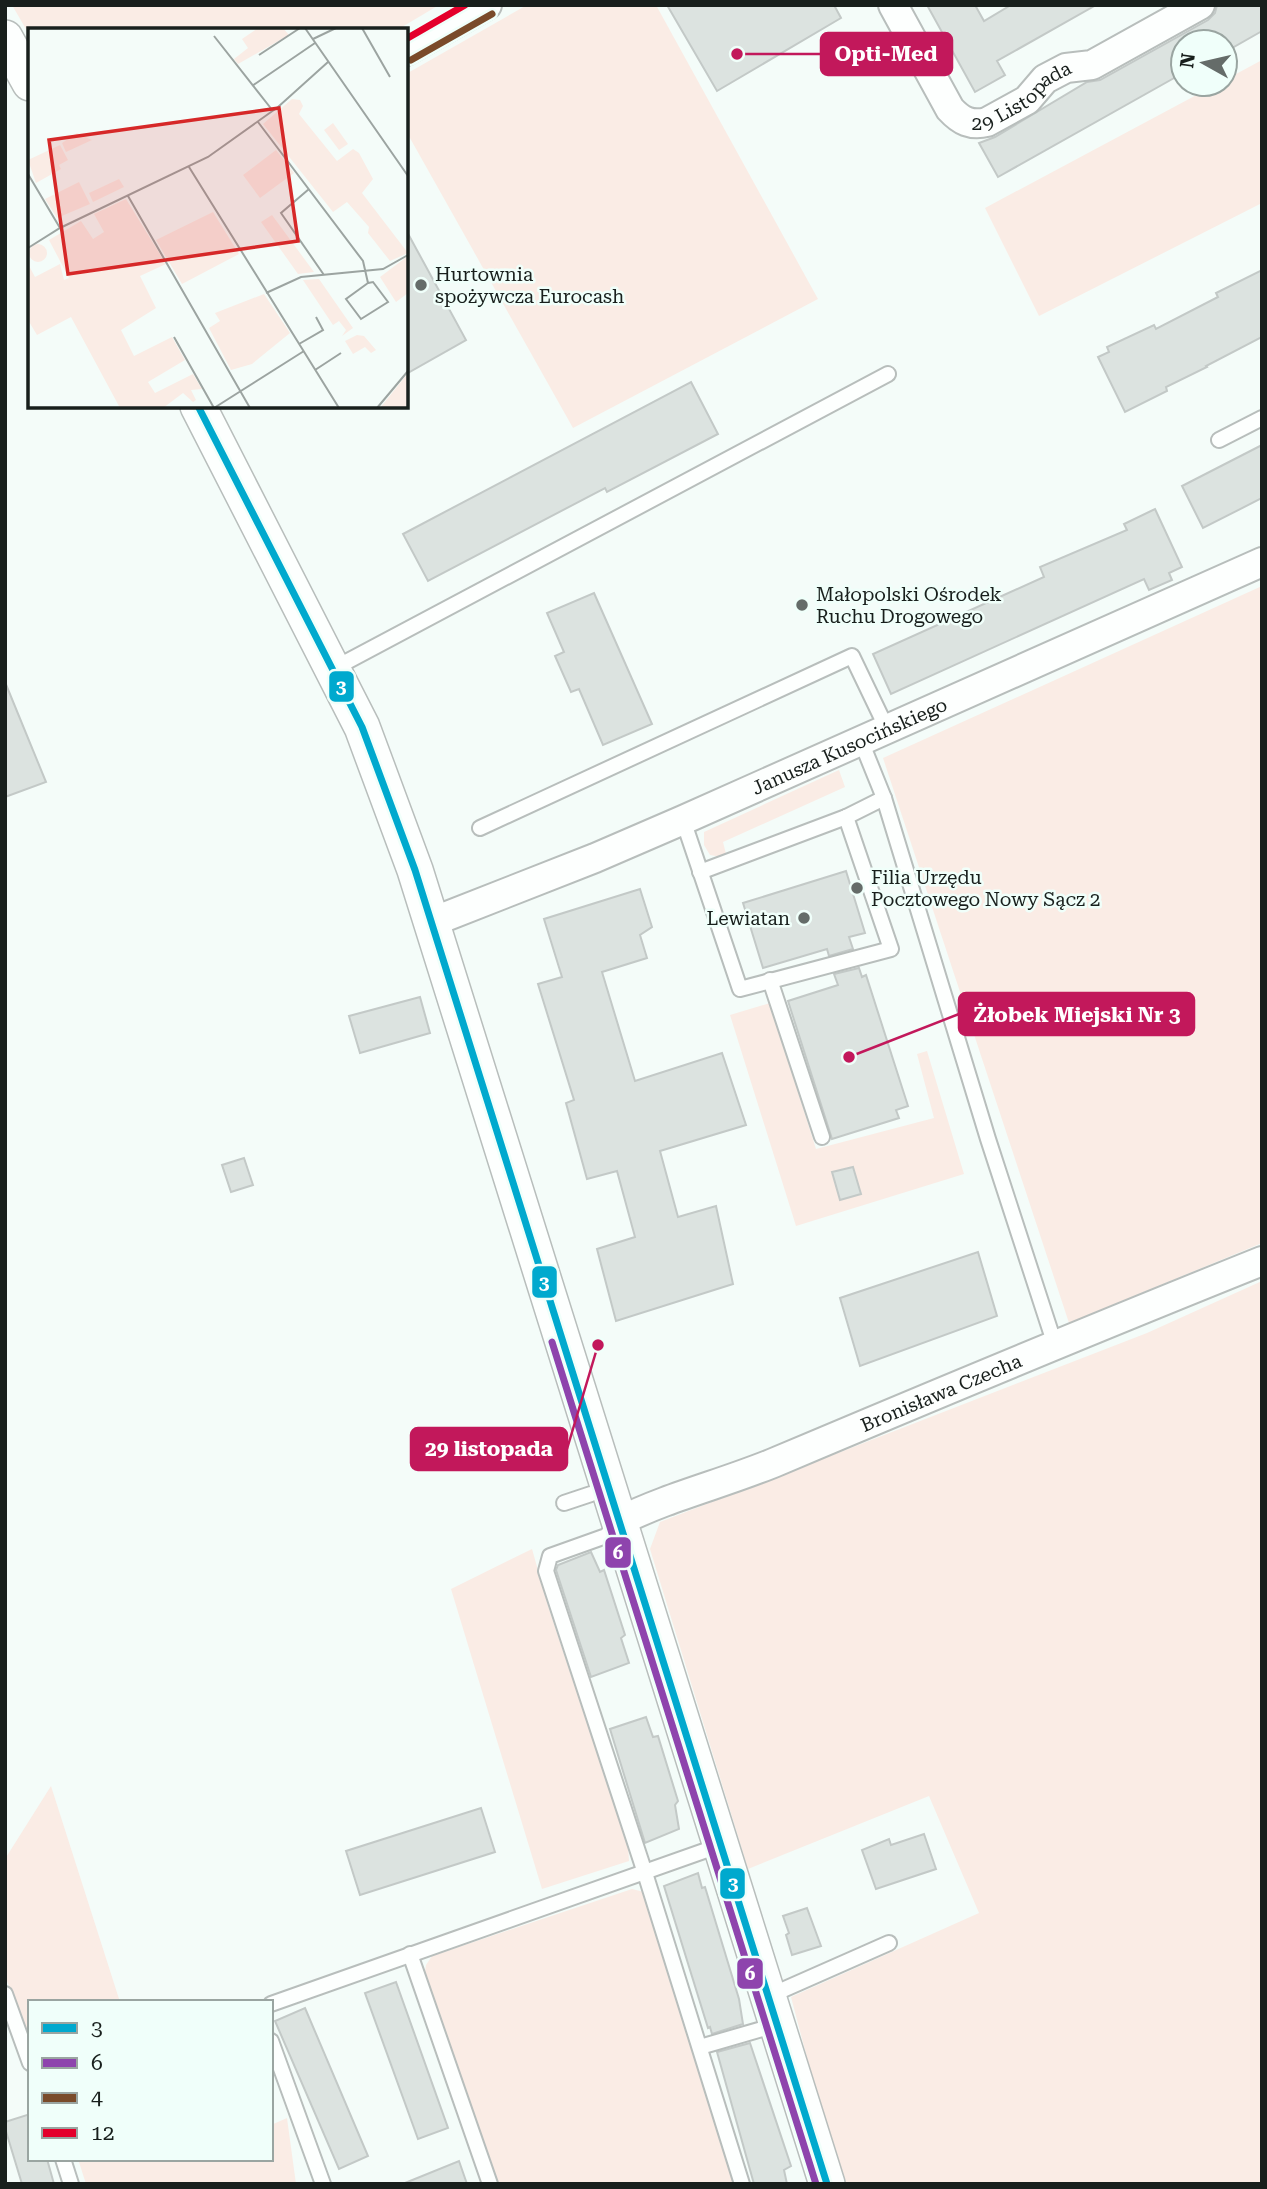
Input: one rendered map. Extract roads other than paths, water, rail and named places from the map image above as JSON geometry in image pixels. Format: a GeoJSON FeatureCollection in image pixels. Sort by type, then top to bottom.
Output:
{"type":"FeatureCollection","features":[{"type":"Feature","properties":{"kind":"street"},"geometry":{"type":"LineString","coordinates":[[408,50],[487,5]]}},
{"type":"Feature","properties":{"kind":"street","name":"29 Listopada"},"geometry":{"type":"LineString","coordinates":[[893,5],[950,109],[964,121],[980,124],[1027,100],[1045,79],[1066,68],[1092,65],[1200,5]]}},
{"type":"Feature","properties":{"kind":"street"},"geometry":{"type":"LineString","coordinates":[[199,408],[362,727],[415,870],[827,2184]]}},
{"type":"Feature","properties":{"kind":"street","name":"Janusza Kusocińskiego"},"geometry":{"type":"LineString","coordinates":[[432,922],[683,820],[1262,562]]}},
{"type":"Feature","properties":{"kind":"street","name":"Bronisława Czecha"},"geometry":{"type":"LineString","coordinates":[[620,1521],[649,1507],[772,1464],[1262,1261]]}},
{"type":"Feature","properties":{"kind":"lane"},"geometry":{"type":"LineString","coordinates":[[333,669],[888,374]]}},
{"type":"Feature","properties":{"kind":"lane"},"geometry":{"type":"LineString","coordinates":[[1219,440],[1262,418]]}},
{"type":"Feature","properties":{"kind":"lane"},"geometry":{"type":"LineString","coordinates":[[480,828],[852,656],[887,729]]}},
{"type":"Feature","properties":{"kind":"lane"},"geometry":{"type":"LineString","coordinates":[[861,741],[884,799],[988,1139],[1055,1345]]}},
{"type":"Feature","properties":{"kind":"lane"},"geometry":{"type":"LineString","coordinates":[[700,872],[846,817],[884,799]]}},
{"type":"Feature","properties":{"kind":"lane"},"geometry":{"type":"LineString","coordinates":[[683,820],[740,989],[891,949],[846,817]]}},
{"type":"Feature","properties":{"kind":"lane"},"geometry":{"type":"LineString","coordinates":[[770,981],[822,1137]]}},
{"type":"Feature","properties":{"kind":"lane"},"geometry":{"type":"LineString","coordinates":[[564,1503],[591,1494]]}},
{"type":"Feature","properties":{"kind":"lane"},"geometry":{"type":"LineString","coordinates":[[620,1521],[606,1536],[551,1556],[546,1571],[743,2184]]}},
{"type":"Feature","properties":{"kind":"lane"},"geometry":{"type":"LineString","coordinates":[[273,2003],[721,1845]]}},
{"type":"Feature","properties":{"kind":"lane"},"geometry":{"type":"LineString","coordinates":[[700,2047],[772,2010],[889,1943]]}},
{"type":"Feature","properties":{"kind":"lane"},"geometry":{"type":"LineString","coordinates":[[410,1954],[490,2184]]}},
{"type":"Feature","properties":{"kind":"lane"},"geometry":{"type":"LineString","coordinates":[[5,1994],[28,2057]]}},
{"type":"Feature","properties":{"kind":"lane"},"geometry":{"type":"LineString","coordinates":[[273,2046],[323,2184]]}},
{"type":"Feature","properties":{"kind":"lane"},"geometry":{"type":"LineString","coordinates":[[64,2161],[71,2184]]}},
{"type":"Feature","properties":{"kind":"place","name":"Opti-Med"},"geometry":{"type":"Point","coordinates":[737,54]}},
{"type":"Feature","properties":{"kind":"place","name":"Hurtownia spożywcza Eurocash"},"geometry":{"type":"Point","coordinates":[421,285]}},
{"type":"Feature","properties":{"kind":"place","name":"Małopolski Ośrodek Ruchu Drogowego"},"geometry":{"type":"Point","coordinates":[802,605]}},
{"type":"Feature","properties":{"kind":"place","name":"Filia Urzędu Pocztowego Nowy Sącz 2"},"geometry":{"type":"Point","coordinates":[857,888]}},
{"type":"Feature","properties":{"kind":"place","name":"Lewiatan"},"geometry":{"type":"Point","coordinates":[804,918]}},
{"type":"Feature","properties":{"kind":"place","name":"Żłobek Miejski Nr 3"},"geometry":{"type":"Point","coordinates":[849,1057]}},
{"type":"Feature","properties":{"kind":"place","name":"29 listopada"},"geometry":{"type":"Point","coordinates":[598,1345]}}]}
